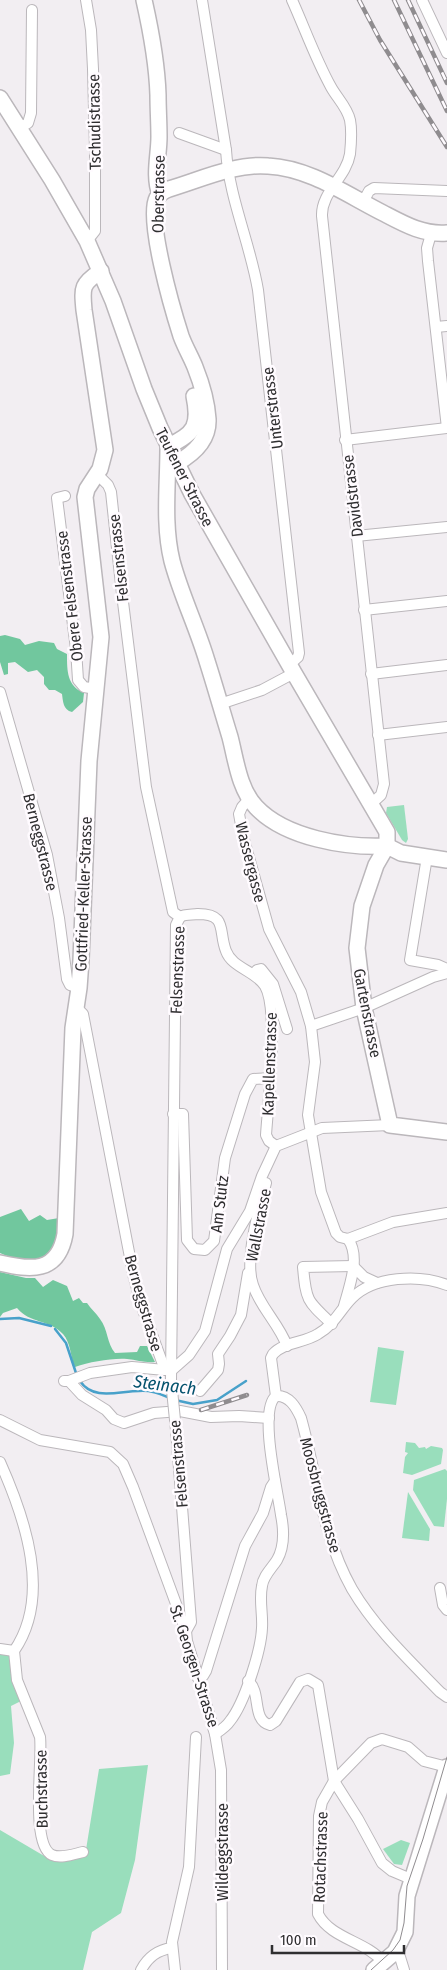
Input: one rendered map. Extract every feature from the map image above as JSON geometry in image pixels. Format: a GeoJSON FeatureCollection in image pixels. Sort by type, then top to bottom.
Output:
{"type":"FeatureCollection","features":[{"type":"Feature","properties":{"kind":"street","name":"Tschudistrasse"},"geometry":{"type":"LineString","coordinates":[[86,0],[91,30],[96,150],[95,231],[87,241]]}},
{"type":"Feature","properties":{"kind":"street","name":"Oberstrasse"},"geometry":{"type":"LineString","coordinates":[[144,0],[151,30],[157,78],[159,138],[157,170],[160,194],[155,204],[156,236],[181,337],[195,368],[208,420],[204,438],[197,449],[190,456],[177,463]]}},
{"type":"Feature","properties":{"kind":"street","name":"Unterstrasse"},"geometry":{"type":"LineString","coordinates":[[202,0],[228,171],[254,264],[258,290],[299,653],[291,669]]}},
{"type":"Feature","properties":{"kind":"street","name":"Davidstrasse"},"geometry":{"type":"LineString","coordinates":[[292,0],[331,87],[348,113],[351,127],[350,153],[347,165],[323,203],[322,216],[384,786],[379,797],[371,804]]}},
{"type":"Feature","properties":{"kind":"street"},"geometry":{"type":"LineString","coordinates":[[422,0],[447,53]]}},
{"type":"Feature","properties":{"kind":"street"},"geometry":{"type":"LineString","coordinates":[[20,128],[28,123],[31,113],[32,10]]}},
{"type":"Feature","properties":{"kind":"street","name":"Teufener Strasse"},"geometry":{"type":"LineString","coordinates":[[0,98],[71,210],[87,241],[114,301],[144,389],[168,446],[192,494],[291,669],[387,832],[386,846]]}},
{"type":"Feature","properties":{"kind":"street"},"geometry":{"type":"LineString","coordinates":[[179,133],[226,150]]}},
{"type":"Feature","properties":{"kind":"street"},"geometry":{"type":"LineString","coordinates":[[160,194],[169,189],[251,166],[285,168],[310,176],[334,187],[409,227],[431,234],[447,233]]}},
{"type":"Feature","properties":{"kind":"street"},"geometry":{"type":"LineString","coordinates":[[362,202],[369,191],[374,188],[447,191]]}},
{"type":"Feature","properties":{"kind":"street"},"geometry":{"type":"LineString","coordinates":[[345,440],[447,428],[427,248],[431,234]]}},
{"type":"Feature","properties":{"kind":"street"},"geometry":{"type":"LineString","coordinates":[[97,474],[103,461],[104,445],[82,288],[85,283],[100,271]]}},
{"type":"Feature","properties":{"kind":"street"},"geometry":{"type":"LineString","coordinates":[[436,327],[447,326]]}},
{"type":"Feature","properties":{"kind":"street","name":"Oberstrasse"},"geometry":{"type":"LineString","coordinates":[[168,446],[188,436],[196,422],[197,412],[190,376],[189,355]]}},
{"type":"Feature","properties":{"kind":"street","name":"Wassergasse"},"geometry":{"type":"LineString","coordinates":[[168,446],[167,530],[172,561],[205,654],[241,780],[249,799],[239,814],[243,836],[269,929],[301,992],[311,1026],[315,1062],[308,1116],[322,1192],[332,1224],[340,1237],[348,1239]]}},
{"type":"Feature","properties":{"kind":"street","name":"Gottfried-Keller-Strasse"},"geometry":{"type":"LineString","coordinates":[[0,1263],[27,1269],[39,1267],[52,1259],[62,1244],[65,1227],[75,1009],[79,988],[89,761],[100,653],[100,623],[85,497],[87,489],[97,474]]}},
{"type":"Feature","properties":{"kind":"street","name":"Felsenstrasse"},"geometry":{"type":"LineString","coordinates":[[97,474],[108,485],[111,492],[146,787],[172,912],[180,917],[176,925],[173,1114],[174,1266],[169,1373],[176,1430],[191,1622],[186,1631]]}},
{"type":"Feature","properties":{"kind":"street"},"geometry":{"type":"LineString","coordinates":[[167,507],[184,495],[192,494]]}},
{"type":"Feature","properties":{"kind":"street","name":"Obere Felsenstrasse"},"geometry":{"type":"LineString","coordinates":[[65,496],[57,498],[78,680],[84,687],[96,689]]}},
{"type":"Feature","properties":{"kind":"street"},"geometry":{"type":"LineString","coordinates":[[356,536],[447,526]]}},
{"type":"Feature","properties":{"kind":"street"},"geometry":{"type":"LineString","coordinates":[[364,610],[447,601]]}},
{"type":"Feature","properties":{"kind":"street"},"geometry":{"type":"LineString","coordinates":[[371,674],[447,665]]}},
{"type":"Feature","properties":{"kind":"street"},"geometry":{"type":"LineString","coordinates":[[220,704],[262,690],[291,669]]}},
{"type":"Feature","properties":{"kind":"street","name":"Berneggstrasse"},"geometry":{"type":"LineString","coordinates":[[0,692],[47,855],[60,918],[68,979],[70,985],[79,988]]}},
{"type":"Feature","properties":{"kind":"street"},"geometry":{"type":"LineString","coordinates":[[378,736],[447,727]]}},
{"type":"Feature","properties":{"kind":"street"},"geometry":{"type":"LineString","coordinates":[[249,799],[264,814],[278,824],[308,836],[354,845],[386,846],[401,853],[447,860]]}},
{"type":"Feature","properties":{"kind":"street","name":"Gartenstrasse"},"geometry":{"type":"LineString","coordinates":[[386,846],[370,882],[360,918],[358,965],[364,1008],[390,1125]]}},
{"type":"Feature","properties":{"kind":"street"},"geometry":{"type":"LineString","coordinates":[[427,857],[410,960],[438,965],[447,969]]}},
{"type":"Feature","properties":{"kind":"street","name":"Kapellenstrasse"},"geometry":{"type":"LineString","coordinates":[[180,917],[183,915],[207,914],[217,919],[222,929],[224,945],[228,955],[235,962],[254,974],[264,984],[270,1002],[271,1078],[266,1135],[269,1141],[276,1146]]}},
{"type":"Feature","properties":{"kind":"street"},"geometry":{"type":"LineString","coordinates":[[254,974],[257,970],[261,969],[274,984],[287,1029]]}},
{"type":"Feature","properties":{"kind":"street"},"geometry":{"type":"LineString","coordinates":[[311,1026],[364,1008],[447,973]]}},
{"type":"Feature","properties":{"kind":"street","name":"Berneggstrasse"},"geometry":{"type":"LineString","coordinates":[[75,1009],[83,1014],[134,1278],[143,1310],[169,1373],[189,1355],[204,1330],[226,1249],[250,1211],[262,1176],[276,1146]]}},
{"type":"Feature","properties":{"kind":"street","name":"Am Stutz"},"geometry":{"type":"LineString","coordinates":[[173,1114],[183,1114],[187,1240],[194,1248],[205,1250],[214,1241],[225,1158],[245,1094],[253,1079],[271,1078]]}},
{"type":"Feature","properties":{"kind":"street"},"geometry":{"type":"LineString","coordinates":[[276,1146],[322,1128],[390,1125],[447,1132]]}},
{"type":"Feature","properties":{"kind":"street","name":"Wallstrasse"},"geometry":{"type":"LineString","coordinates":[[268,1165],[270,1169],[258,1209],[250,1270],[253,1286],[276,1323],[287,1346]]}},
{"type":"Feature","properties":{"kind":"street"},"geometry":{"type":"LineString","coordinates":[[377,1283],[364,1277],[353,1266],[352,1245],[348,1239],[393,1222],[447,1213]]}},
{"type":"Feature","properties":{"kind":"street"},"geometry":{"type":"LineString","coordinates":[[332,1324],[315,1308],[307,1296],[303,1267],[353,1266]]}},
{"type":"Feature","properties":{"kind":"street","name":"St. Georgen-Strasse"},"geometry":{"type":"LineString","coordinates":[[343,1309],[353,1266]]}},
{"type":"Feature","properties":{"kind":"street"},"geometry":{"type":"LineString","coordinates":[[200,1392],[218,1370],[218,1354],[241,1315],[246,1275],[250,1270]]}},
{"type":"Feature","properties":{"kind":"street","name":"St. Georgen-Strasse"},"geometry":{"type":"LineString","coordinates":[[0,1420],[40,1440],[104,1450],[119,1459],[133,1487],[186,1631],[198,1678],[216,1734],[232,1720],[248,1681],[261,1636],[262,1584],[280,1554],[283,1538],[282,1516],[271,1451],[269,1418],[271,1400],[276,1396],[271,1358],[276,1350],[305,1341],[317,1335],[332,1324],[359,1291],[377,1283],[390,1279],[408,1279],[447,1284]]}},
{"type":"Feature","properties":{"kind":"street"},"geometry":{"type":"LineString","coordinates":[[169,1373],[132,1367],[72,1379],[82,1395],[106,1410],[109,1415],[120,1423],[154,1414],[180,1411],[212,1418],[239,1416],[269,1418]]}},
{"type":"Feature","properties":{"kind":"street","name":"Moosbruggstrasse"},"geometry":{"type":"LineString","coordinates":[[276,1396],[284,1396],[291,1402],[301,1418],[331,1542],[352,1588],[379,1627],[444,1695],[447,1705]]}},
{"type":"Feature","properties":{"kind":"street"},"geometry":{"type":"LineString","coordinates":[[0,1462],[2,1474],[21,1518],[33,1578],[31,1611],[19,1644],[14,1651],[0,1649]]}},
{"type":"Feature","properties":{"kind":"street"},"geometry":{"type":"LineString","coordinates":[[198,1678],[205,1674],[245,1546],[264,1514],[271,1487],[275,1481]]}},
{"type":"Feature","properties":{"kind":"street"},"geometry":{"type":"LineString","coordinates":[[440,1588],[442,1605],[447,1610]]}},
{"type":"Feature","properties":{"kind":"street","name":"Buchstrasse"},"geometry":{"type":"LineString","coordinates":[[14,1651],[17,1680],[40,1737],[39,1824],[42,1837],[47,1850],[52,1855],[62,1856],[83,1852]]}},
{"type":"Feature","properties":{"kind":"street"},"geometry":{"type":"LineString","coordinates":[[248,1681],[254,1688],[262,1721],[270,1725],[276,1721],[300,1682],[308,1679],[318,1685],[334,1781],[358,1819],[382,1863],[392,1872],[411,1879]]}},
{"type":"Feature","properties":{"kind":"street","name":"Wildeggstrasse"},"geometry":{"type":"LineString","coordinates":[[216,1734],[221,1770],[222,1970]]}},
{"type":"Feature","properties":{"kind":"street"},"geometry":{"type":"LineString","coordinates":[[175,1970],[172,1948],[189,1867],[196,1737]]}},
{"type":"Feature","properties":{"kind":"street"},"geometry":{"type":"LineString","coordinates":[[334,1781],[371,1743],[382,1738],[408,1747],[424,1761],[447,1767],[411,1879],[407,1896],[405,1932],[395,1952],[378,1966]]}},
{"type":"Feature","properties":{"kind":"street","name":"Rotachstrasse"},"geometry":{"type":"LineString","coordinates":[[334,1781],[322,1802],[319,1816],[318,1914],[327,1925],[375,1954],[378,1966]]}},
{"type":"Feature","properties":{"kind":"street"},"geometry":{"type":"LineString","coordinates":[[141,1970],[148,1958],[172,1948]]}},
{"type":"Feature","properties":{"kind":"street"},"geometry":{"type":"LineString","coordinates":[[395,1952],[400,1957],[404,1970]]}},
{"type":"Feature","properties":{"kind":"green space"},"geometry":{"type":"Polygon","coordinates":[[[5,635],[20,639],[25,645],[39,641],[54,643],[57,649],[67,654],[69,677],[74,686],[84,693],[83,702],[72,712],[69,711],[64,705],[62,694],[55,690],[49,690],[44,684],[44,677],[37,670],[28,672],[15,662],[8,663],[8,674],[4,675],[0,662],[0,636],[5,635]]]}},
{"type":"Feature","properties":{"kind":"green space"},"geometry":{"type":"Polygon","coordinates":[[[404,805],[408,839],[406,843],[402,840],[386,813],[387,807],[404,805]]]}},
{"type":"Feature","properties":{"kind":"green space"},"geometry":{"type":"Polygon","coordinates":[[[21,1209],[29,1221],[40,1215],[47,1220],[59,1218],[56,1240],[53,1247],[45,1257],[38,1261],[22,1261],[0,1253],[0,1217],[21,1209]]]}},
{"type":"Feature","properties":{"kind":"green space"},"geometry":{"type":"Polygon","coordinates":[[[0,1272],[26,1278],[35,1278],[43,1287],[53,1280],[67,1286],[73,1301],[79,1298],[83,1303],[87,1303],[103,1323],[110,1345],[115,1353],[137,1352],[140,1346],[147,1346],[155,1362],[114,1359],[75,1367],[68,1341],[58,1329],[28,1317],[17,1308],[3,1313],[0,1317],[0,1272]]]}},
{"type":"Feature","properties":{"kind":"green space"},"geometry":{"type":"Polygon","coordinates":[[[378,1347],[404,1351],[396,1405],[370,1402],[378,1347]]]}},
{"type":"Feature","properties":{"kind":"green space"},"geometry":{"type":"Polygon","coordinates":[[[406,1442],[415,1443],[419,1448],[425,1447],[426,1449],[431,1446],[442,1448],[441,1464],[412,1475],[403,1473],[405,1457],[408,1453],[405,1452],[406,1442]]]}},
{"type":"Feature","properties":{"kind":"green space"},"geometry":{"type":"Polygon","coordinates":[[[445,1469],[447,1471],[447,1499],[444,1527],[434,1526],[413,1490],[414,1480],[445,1469]]]}},
{"type":"Feature","properties":{"kind":"green space"},"geometry":{"type":"Polygon","coordinates":[[[408,1492],[430,1529],[429,1541],[402,1538],[408,1492]]]}},
{"type":"Feature","properties":{"kind":"green space"},"geometry":{"type":"Polygon","coordinates":[[[0,1649],[14,1651],[25,1699],[11,1706],[14,1743],[10,1774],[0,1776],[0,1649]]]}},
{"type":"Feature","properties":{"kind":"green space"},"geometry":{"type":"Polygon","coordinates":[[[148,1765],[135,1860],[121,1913],[92,1932],[83,1970],[0,1970],[0,1830],[51,1860],[85,1856],[99,1769],[148,1765]]]}},
{"type":"Feature","properties":{"kind":"green space"},"geometry":{"type":"Polygon","coordinates":[[[401,1840],[410,1843],[402,1865],[394,1864],[383,1849],[401,1840]]]}},
{"type":"Feature","properties":{"kind":"waterway","name":"Steinach"},"geometry":{"type":"LineString","coordinates":[[0,1319],[19,1318],[51,1326]]}},
{"type":"Feature","properties":{"kind":"waterway","name":"Steinach"},"geometry":{"type":"LineString","coordinates":[[55,1329],[66,1343],[77,1376]]}},
{"type":"Feature","properties":{"kind":"waterway","name":"Steinach"},"geometry":{"type":"LineString","coordinates":[[80,1381],[85,1387],[99,1393],[148,1391],[170,1398]]}},
{"type":"Feature","properties":{"kind":"waterway","name":"Steinach"},"geometry":{"type":"LineString","coordinates":[[175,1400],[193,1404],[217,1400],[246,1381]]}},
{"type":"Feature","properties":{"kind":"tram line"},"geometry":{"type":"LineString","coordinates":[[371,1970],[393,1950],[400,1940],[404,1923],[407,1886],[447,1757]]}},
{"type":"Feature","properties":{"kind":"railway"},"geometry":{"type":"LineString","coordinates":[[359,0],[380,40],[447,147]]}},
{"type":"Feature","properties":{"kind":"railway"},"geometry":{"type":"LineString","coordinates":[[394,0],[447,111]]}},
{"type":"Feature","properties":{"kind":"railway"},"geometry":{"type":"LineString","coordinates":[[408,0],[447,83]]}},
{"type":"Feature","properties":{"kind":"railway"},"geometry":{"type":"LineString","coordinates":[[201,1410],[247,1395]]}}]}
